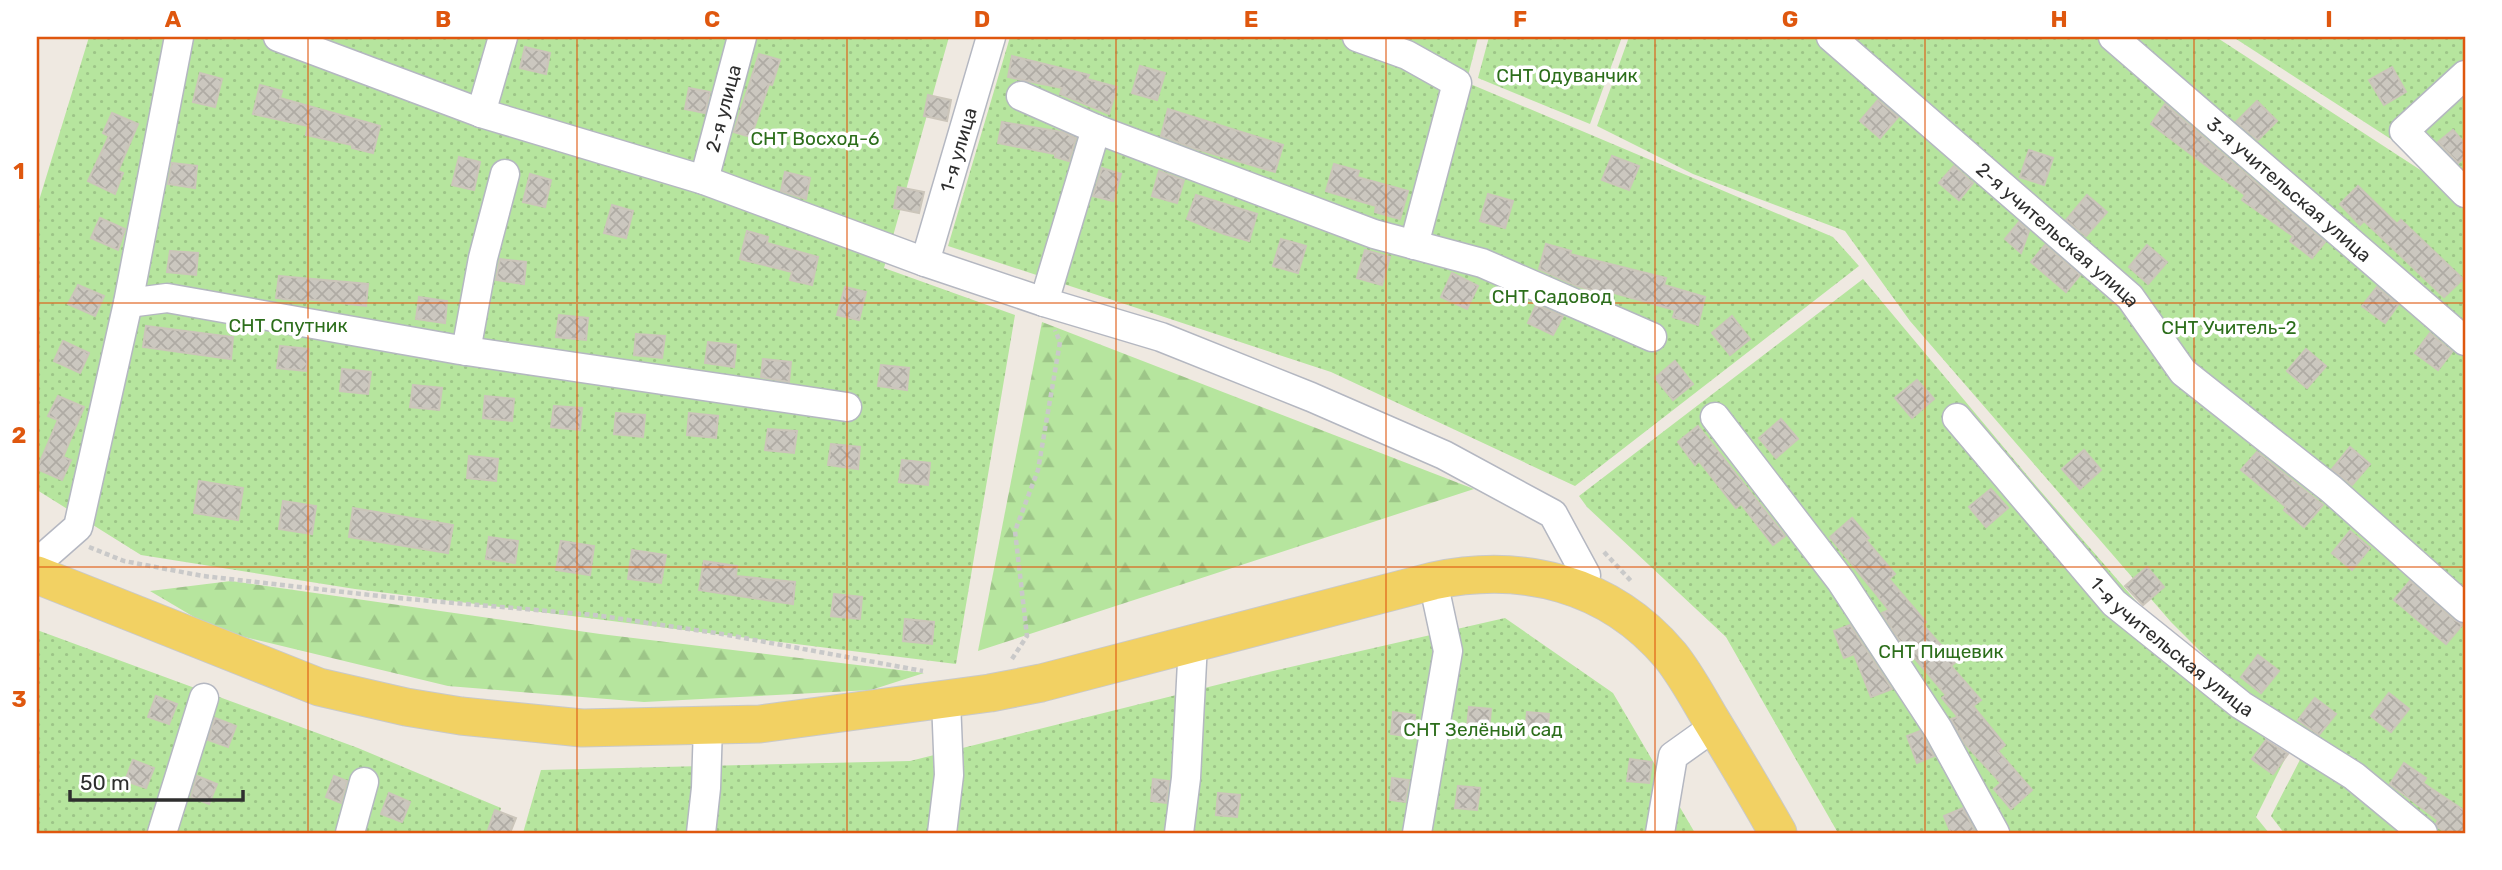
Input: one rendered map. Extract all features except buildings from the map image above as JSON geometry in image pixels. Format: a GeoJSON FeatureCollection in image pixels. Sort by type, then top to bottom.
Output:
{"type":"FeatureCollection","features":[{"type":"Feature","properties":{"kind":"main road"},"geometry":{"type":"LineString","coordinates":[[37,575],[319,687],[406,707],[461,716],[582,728],[760,724],[941,687],[989,693],[1041,683],[1433,581],[1476,573],[1508,573],[1541,578],[1583,591],[1630,618],[1651,636],[1686,677],[1778,833]]}},
{"type":"Feature","properties":{"kind":"street"},"geometry":{"type":"LineString","coordinates":[[37,563],[78,527],[128,303],[179,37]]}},
{"type":"Feature","properties":{"kind":"street"},"geometry":{"type":"LineString","coordinates":[[278,37],[481,113],[704,180],[925,262],[1161,337],[1311,397],[1456,462],[1553,514],[1586,575],[1583,591]]}},
{"type":"Feature","properties":{"kind":"street"},"geometry":{"type":"LineString","coordinates":[[481,113],[503,37]]}},
{"type":"Feature","properties":{"kind":"street","name":"2-я улица"},"geometry":{"type":"LineString","coordinates":[[704,180],[742,37]]}},
{"type":"Feature","properties":{"kind":"street","name":"1-я улица"},"geometry":{"type":"LineString","coordinates":[[925,262],[991,37]]}},
{"type":"Feature","properties":{"kind":"street"},"geometry":{"type":"LineString","coordinates":[[1357,37],[1408,55],[1457,83],[1414,245]]}},
{"type":"Feature","properties":{"kind":"street","name":"2-я учительская улица"},"geometry":{"type":"LineString","coordinates":[[1831,37],[2130,297],[2183,372],[2331,489],[2465,608]]}},
{"type":"Feature","properties":{"kind":"street","name":"3-я учительская улица"},"geometry":{"type":"LineString","coordinates":[[2128,42],[2465,341]]}},
{"type":"Feature","properties":{"kind":"street"},"geometry":{"type":"LineString","coordinates":[[2465,75],[2404,131],[2465,193]]}},
{"type":"Feature","properties":{"kind":"street"},"geometry":{"type":"LineString","coordinates":[[1021,96],[1096,129],[1374,234],[1482,262],[1653,337]]}},
{"type":"Feature","properties":{"kind":"street"},"geometry":{"type":"LineString","coordinates":[[1044,302],[1096,129]]}},
{"type":"Feature","properties":{"kind":"street"},"geometry":{"type":"LineString","coordinates":[[466,351],[483,257],[505,174]]}},
{"type":"Feature","properties":{"kind":"street"},"geometry":{"type":"LineString","coordinates":[[128,303],[167,298],[466,351],[847,407]]}},
{"type":"Feature","properties":{"kind":"street"},"geometry":{"type":"LineString","coordinates":[[1715,417],[1841,580],[1938,729],[1995,833]]}},
{"type":"Feature","properties":{"kind":"street","name":"1-я учительская улица"},"geometry":{"type":"LineString","coordinates":[[1957,418],[2114,603],[2242,705],[2354,776],[2423,833]]}},
{"type":"Feature","properties":{"kind":"street"},"geometry":{"type":"LineString","coordinates":[[1417,833],[1448,652],[1433,581]]}},
{"type":"Feature","properties":{"kind":"street"},"geometry":{"type":"LineString","coordinates":[[1179,833],[1186,778],[1193,643]]}},
{"type":"Feature","properties":{"kind":"street"},"geometry":{"type":"LineString","coordinates":[[941,687],[949,775],[942,833]]}},
{"type":"Feature","properties":{"kind":"street"},"geometry":{"type":"LineString","coordinates":[[162,833],[204,698]]}},
{"type":"Feature","properties":{"kind":"street"},"geometry":{"type":"LineString","coordinates":[[701,833],[708,725]]}},
{"type":"Feature","properties":{"kind":"street"},"geometry":{"type":"LineString","coordinates":[[1660,833],[1673,756],[1715,726]]}},
{"type":"Feature","properties":{"kind":"street"},"geometry":{"type":"LineString","coordinates":[[350,833],[364,782]]}},
{"type":"Feature","properties":{"kind":"path"},"geometry":{"type":"LineString","coordinates":[[989,693],[1027,636],[1015,531],[1038,470],[1060,342],[1044,302]]}},
{"type":"Feature","properties":{"kind":"path"},"geometry":{"type":"LineString","coordinates":[[66,539],[124,561],[203,576],[397,598],[594,615],[722,634],[941,687]]}},
{"type":"Feature","properties":{"kind":"green space","name":"СНТ Спутник"},"geometry":{"type":"Polygon","coordinates":[[[89,37],[949,37],[884,268],[1015,315],[956,664],[355,589],[141,555],[37,490],[37,207],[89,37]]]}},
{"type":"Feature","properties":{"kind":"green space","name":"СНТ Садовод"},"geometry":{"type":"Polygon","coordinates":[[[1010,37],[1359,37],[1833,237],[1859,266],[1575,486],[1331,372],[948,246],[1010,37]]]}},
{"type":"Feature","properties":{"kind":"green space"},"geometry":{"type":"Polygon","coordinates":[[[1368,37],[1478,37],[1468,76],[1368,37]]]}},
{"type":"Feature","properties":{"kind":"green space","name":"СНТ Одуванчик"},"geometry":{"type":"Polygon","coordinates":[[[1489,37],[1622,37],[1590,124],[1478,78],[1489,37]]]}},
{"type":"Feature","properties":{"kind":"green space","name":"СНТ Учитель-2"},"geometry":{"type":"Polygon","coordinates":[[[1629,37],[2216,37],[2465,199],[2465,833],[2284,833],[2271,816],[2303,754],[2171,622],[1910,321],[1845,231],[1693,174],[1597,126],[1629,37]]]}},
{"type":"Feature","properties":{"kind":"green space"},"geometry":{"type":"Polygon","coordinates":[[[2233,37],[2465,37],[2465,187],[2233,37]]]}},
{"type":"Feature","properties":{"kind":"green space","name":"СНТ Пищевик"},"geometry":{"type":"Polygon","coordinates":[[[1863,279],[2037,487],[2169,639],[2285,759],[2256,817],[2269,833],[1838,833],[1726,637],[1587,507],[1579,496],[1863,279]]]}},
{"type":"Feature","properties":{"kind":"green space"},"geometry":{"type":"Polygon","coordinates":[[[1042,322],[1474,489],[978,651],[1042,322]]]}},
{"type":"Feature","properties":{"kind":"green space"},"geometry":{"type":"Polygon","coordinates":[[[231,581],[600,634],[924,673],[871,690],[644,702],[448,686],[216,630],[150,591],[231,581]]]}},
{"type":"Feature","properties":{"kind":"green space","name":"СНТ Зелёный сад"},"geometry":{"type":"Polygon","coordinates":[[[1505,618],[1613,693],[1695,833],[523,833],[541,770],[910,761],[1273,671],[1505,618]]]}},
{"type":"Feature","properties":{"kind":"green space"},"geometry":{"type":"Polygon","coordinates":[[[37,630],[358,748],[501,808],[494,833],[37,833],[37,630]]]}},
{"type":"Feature","properties":{"kind":"park label","name":"СНТ Восход-6"},"geometry":{"type":"Point","coordinates":[815,138]}}]}
